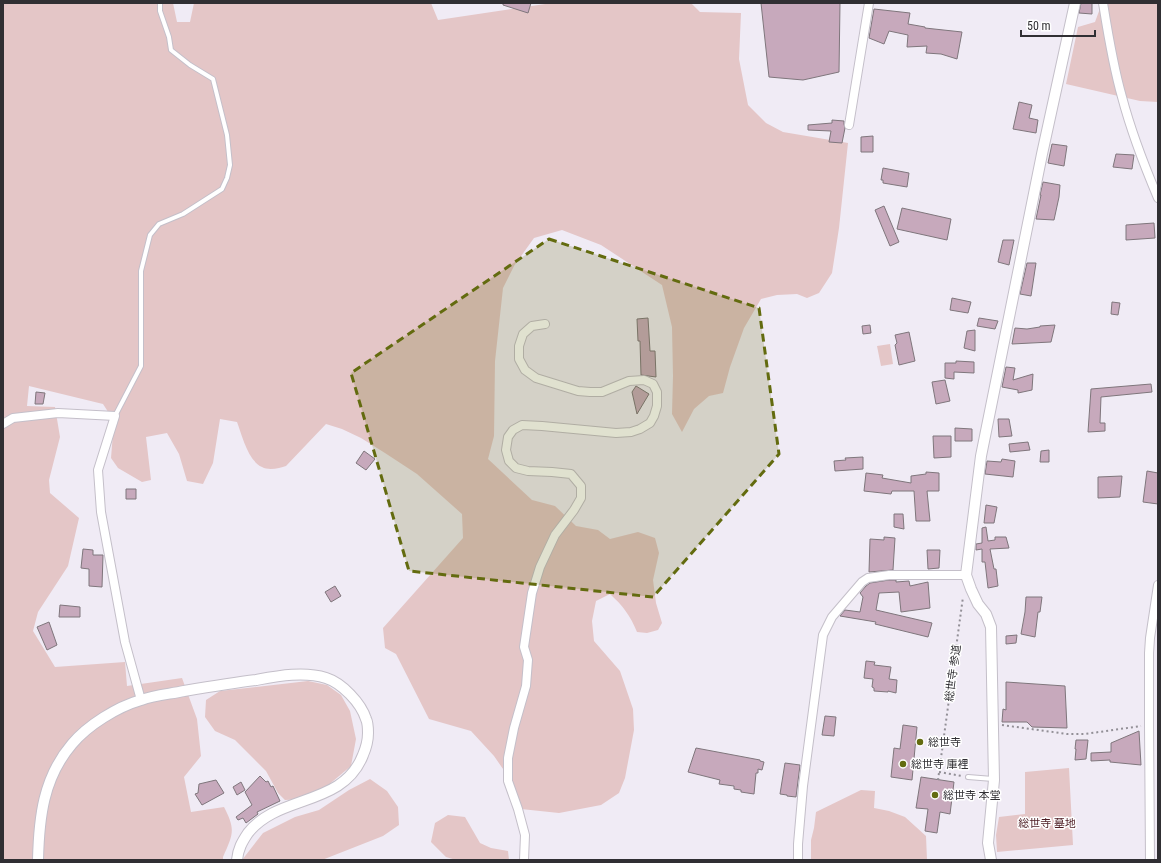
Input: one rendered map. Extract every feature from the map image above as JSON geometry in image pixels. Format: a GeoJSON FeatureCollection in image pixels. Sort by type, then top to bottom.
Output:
{"type":"FeatureCollection","features":[{"type":"Feature","properties":{"kind":"street"},"geometry":{"type":"LineString","coordinates":[[849,125],[869,3]]}},
{"type":"Feature","properties":{"kind":"street"},"geometry":{"type":"LineString","coordinates":[[991,860],[988,842],[994,780],[991,627],[986,614],[978,604],[966,574],[981,456],[1042,154],[1075,3]]}},
{"type":"Feature","properties":{"kind":"street"},"geometry":{"type":"LineString","coordinates":[[1103,3],[1121,95],[1134,137],[1158,198]]}},
{"type":"Feature","properties":{"kind":"street"},"geometry":{"type":"LineString","coordinates":[[524,860],[525,835],[508,781],[508,758],[514,728],[526,686],[528,660],[524,647],[527,621],[532,593],[540,567],[555,535],[581,498],[581,486],[571,474],[528,471],[516,468],[509,461],[506,450],[508,437],[514,430],[522,425],[616,433],[631,432],[650,423],[657,406],[657,392],[653,384],[644,380],[629,380],[602,392],[578,391],[536,378],[525,370],[519,359],[519,346],[523,334],[532,326],[545,324]]}},
{"type":"Feature","properties":{"kind":"street"},"geometry":{"type":"LineString","coordinates":[[3,424],[13,418],[58,412],[114,416],[98,470],[101,512],[125,642],[141,700]]}},
{"type":"Feature","properties":{"kind":"street"},"geometry":{"type":"LineString","coordinates":[[798,860],[800,810],[817,676],[823,635],[832,617],[862,582],[868,578],[889,575],[966,574]]}},
{"type":"Feature","properties":{"kind":"street"},"geometry":{"type":"LineString","coordinates":[[1150,860],[1150,638],[1158,586]]}},
{"type":"Feature","properties":{"kind":"street"},"geometry":{"type":"LineString","coordinates":[[38,860],[42,810],[49,782],[58,764],[81,735],[114,711],[141,700],[216,685],[294,675],[325,677],[336,682],[345,688],[360,708],[366,719],[368,734],[366,748],[360,763],[352,774],[334,789],[276,812],[254,825],[242,841],[237,860]]}},
{"type":"Feature","properties":{"kind":"lane"},"geometry":{"type":"LineString","coordinates":[[114,416],[141,366],[141,271],[150,236],[159,224],[183,214],[222,189],[227,178],[230,165],[227,135],[213,79],[190,65],[171,50],[169,37],[160,11],[160,3]]}},
{"type":"Feature","properties":{"kind":"lane"},"geometry":{"type":"LineString","coordinates":[[968,777],[994,780]]}},
{"type":"Feature","properties":{"kind":"path","name":"総世寺 参道"},"geometry":{"type":"LineString","coordinates":[[938,780],[964,590]]}},
{"type":"Feature","properties":{"kind":"path"},"geometry":{"type":"LineString","coordinates":[[993,723],[1067,734],[1085,734],[1149,725]]}},
{"type":"Feature","properties":{"kind":"path"},"geometry":{"type":"LineString","coordinates":[[939,772],[968,777]]}},
{"type":"Feature","properties":{"kind":"highlighted area"},"geometry":{"type":"Polygon","coordinates":[[[549,239],[759,308],[779,454],[653,597],[409,571],[351,373],[549,239]]]}},
{"type":"Feature","properties":{"kind":"green space"},"geometry":{"type":"Polygon","coordinates":[[[3,3],[173,3],[177,22],[190,22],[194,3],[431,3],[438,20],[552,3],[691,3],[700,12],[741,13],[739,59],[748,105],[766,123],[783,132],[848,143],[839,228],[832,273],[819,293],[807,298],[797,294],[777,295],[761,299],[744,328],[730,367],[723,393],[709,396],[694,409],[682,432],[672,414],[672,327],[662,285],[601,245],[562,230],[534,238],[514,266],[503,288],[495,361],[494,436],[488,459],[532,500],[555,506],[576,526],[598,530],[610,539],[638,532],[655,538],[659,553],[653,580],[656,603],[662,623],[658,630],[647,633],[637,632],[626,611],[610,594],[596,601],[592,621],[594,641],[620,671],[633,709],[634,730],[625,778],[619,793],[601,805],[559,813],[521,809],[512,782],[494,756],[471,731],[429,719],[396,654],[385,648],[383,628],[463,538],[462,514],[417,474],[361,438],[342,429],[326,424],[286,466],[268,469],[257,464],[249,454],[237,422],[220,419],[213,463],[203,484],[187,481],[179,454],[167,433],[146,437],[151,480],[142,482],[118,468],[111,458],[114,421],[103,404],[29,386],[27,406],[55,407],[60,437],[49,480],[50,493],[79,518],[68,566],[38,612],[33,631],[55,667],[125,662],[127,686],[182,678],[197,719],[201,756],[184,777],[191,812],[224,807],[232,827],[232,832],[223,860],[3,860],[3,3]]]}},
{"type":"Feature","properties":{"kind":"green space"},"geometry":{"type":"Polygon","coordinates":[[[1102,3],[1158,3],[1158,102],[1140,101],[1066,84],[1078,27],[1095,22],[1102,3]]]}},
{"type":"Feature","properties":{"kind":"green space"},"geometry":{"type":"Polygon","coordinates":[[[890,344],[893,364],[881,366],[877,346],[890,344]]]}},
{"type":"Feature","properties":{"kind":"green space"},"geometry":{"type":"Polygon","coordinates":[[[308,681],[327,685],[341,695],[350,711],[356,739],[351,766],[326,787],[303,799],[285,800],[278,793],[266,771],[235,740],[215,731],[205,717],[206,700],[220,691],[308,681]]]}},
{"type":"Feature","properties":{"kind":"green space","name":"総世寺 墓地"},"geometry":{"type":"Polygon","coordinates":[[[1069,768],[1073,845],[997,852],[996,835],[999,817],[1025,814],[1025,772],[1069,768]]]}},
{"type":"Feature","properties":{"kind":"green space"},"geometry":{"type":"Polygon","coordinates":[[[370,779],[387,791],[398,807],[399,825],[383,836],[322,860],[242,860],[263,833],[295,817],[319,810],[349,790],[370,779]]]}},
{"type":"Feature","properties":{"kind":"green space"},"geometry":{"type":"Polygon","coordinates":[[[861,790],[875,791],[874,808],[889,811],[905,817],[926,836],[927,860],[811,860],[811,840],[816,812],[861,790]]]}},
{"type":"Feature","properties":{"kind":"green space"},"geometry":{"type":"Polygon","coordinates":[[[448,815],[465,817],[480,843],[491,848],[508,851],[509,860],[456,860],[446,857],[431,842],[435,823],[448,815]]]}},
{"type":"Feature","properties":{"kind":"building"},"geometry":{"type":"Polygon","coordinates":[[[503,3],[531,3],[528,13],[503,5],[503,3]]]}},
{"type":"Feature","properties":{"kind":"building"},"geometry":{"type":"Polygon","coordinates":[[[761,3],[840,3],[839,72],[803,80],[769,77],[761,3]]]}},
{"type":"Feature","properties":{"kind":"building"},"geometry":{"type":"Polygon","coordinates":[[[1081,3],[1092,3],[1092,14],[1079,13],[1081,3]]]}},
{"type":"Feature","properties":{"kind":"building"},"geometry":{"type":"Polygon","coordinates":[[[874,9],[910,13],[908,24],[925,28],[962,32],[957,59],[941,54],[926,53],[927,46],[907,47],[908,35],[889,31],[884,44],[869,38],[874,9]]]}},
{"type":"Feature","properties":{"kind":"building"},"geometry":{"type":"Polygon","coordinates":[[[1019,102],[1032,105],[1029,118],[1038,120],[1036,133],[1013,129],[1019,102]]]}},
{"type":"Feature","properties":{"kind":"building"},"geometry":{"type":"Polygon","coordinates":[[[832,120],[844,121],[845,128],[842,143],[829,142],[831,131],[808,130],[808,125],[832,123],[832,120]]]}},
{"type":"Feature","properties":{"kind":"building"},"geometry":{"type":"Polygon","coordinates":[[[873,136],[873,152],[861,152],[861,137],[873,136]]]}},
{"type":"Feature","properties":{"kind":"building"},"geometry":{"type":"Polygon","coordinates":[[[1052,144],[1067,146],[1064,166],[1048,163],[1052,144]]]}},
{"type":"Feature","properties":{"kind":"building"},"geometry":{"type":"Polygon","coordinates":[[[1116,154],[1134,155],[1132,169],[1113,167],[1116,154]]]}},
{"type":"Feature","properties":{"kind":"building"},"geometry":{"type":"Polygon","coordinates":[[[883,168],[909,173],[907,187],[883,183],[883,180],[881,180],[883,168]]]}},
{"type":"Feature","properties":{"kind":"building"},"geometry":{"type":"Polygon","coordinates":[[[1043,182],[1060,185],[1054,220],[1036,219],[1043,182]]]}},
{"type":"Feature","properties":{"kind":"building"},"geometry":{"type":"Polygon","coordinates":[[[884,206],[899,242],[890,246],[875,210],[884,206]]]}},
{"type":"Feature","properties":{"kind":"building"},"geometry":{"type":"Polygon","coordinates":[[[902,208],[951,219],[947,240],[897,229],[902,208]]]}},
{"type":"Feature","properties":{"kind":"building"},"geometry":{"type":"Polygon","coordinates":[[[1154,223],[1155,238],[1126,240],[1126,225],[1154,223]]]}},
{"type":"Feature","properties":{"kind":"building"},"geometry":{"type":"Polygon","coordinates":[[[1003,240],[1014,240],[1009,265],[998,262],[1003,240]]]}},
{"type":"Feature","properties":{"kind":"building"},"geometry":{"type":"Polygon","coordinates":[[[1027,263],[1036,263],[1031,296],[1020,294],[1027,263]]]}},
{"type":"Feature","properties":{"kind":"building"},"geometry":{"type":"Polygon","coordinates":[[[952,298],[971,302],[968,313],[950,310],[952,298]]]}},
{"type":"Feature","properties":{"kind":"building"},"geometry":{"type":"Polygon","coordinates":[[[1112,302],[1120,303],[1118,315],[1111,314],[1112,302]]]}},
{"type":"Feature","properties":{"kind":"building"},"geometry":{"type":"Polygon","coordinates":[[[648,318],[650,351],[655,351],[656,377],[641,375],[640,341],[638,341],[637,319],[648,318]]]}},
{"type":"Feature","properties":{"kind":"building"},"geometry":{"type":"Polygon","coordinates":[[[979,318],[998,321],[995,329],[977,326],[979,318]]]}},
{"type":"Feature","properties":{"kind":"building"},"geometry":{"type":"Polygon","coordinates":[[[870,325],[871,333],[863,334],[862,326],[870,325]]]}},
{"type":"Feature","properties":{"kind":"building"},"geometry":{"type":"Polygon","coordinates":[[[1055,325],[1051,342],[1012,344],[1015,328],[1027,329],[1055,325]]]}},
{"type":"Feature","properties":{"kind":"building"},"geometry":{"type":"Polygon","coordinates":[[[975,330],[975,351],[964,348],[967,331],[975,330]]]}},
{"type":"Feature","properties":{"kind":"building"},"geometry":{"type":"Polygon","coordinates":[[[909,332],[915,361],[899,365],[895,345],[897,343],[895,335],[909,332]]]}},
{"type":"Feature","properties":{"kind":"building"},"geometry":{"type":"Polygon","coordinates":[[[956,361],[974,362],[974,373],[954,372],[954,379],[945,378],[945,363],[956,363],[956,361]]]}},
{"type":"Feature","properties":{"kind":"building"},"geometry":{"type":"Polygon","coordinates":[[[1006,367],[1015,368],[1013,380],[1033,374],[1032,390],[1018,393],[1018,390],[1002,387],[1006,367]]]}},
{"type":"Feature","properties":{"kind":"building"},"geometry":{"type":"Polygon","coordinates":[[[945,380],[950,401],[936,404],[932,382],[945,380]]]}},
{"type":"Feature","properties":{"kind":"building"},"geometry":{"type":"Polygon","coordinates":[[[1151,384],[1152,392],[1101,397],[1100,423],[1105,423],[1105,431],[1088,432],[1091,389],[1151,384]]]}},
{"type":"Feature","properties":{"kind":"building"},"geometry":{"type":"Polygon","coordinates":[[[636,386],[649,394],[637,414],[632,392],[636,386]]]}},
{"type":"Feature","properties":{"kind":"building"},"geometry":{"type":"Polygon","coordinates":[[[36,392],[45,393],[43,404],[35,404],[36,392]]]}},
{"type":"Feature","properties":{"kind":"building"},"geometry":{"type":"Polygon","coordinates":[[[998,419],[1009,419],[1012,436],[999,437],[998,419]]]}},
{"type":"Feature","properties":{"kind":"building"},"geometry":{"type":"Polygon","coordinates":[[[955,428],[972,429],[972,441],[955,441],[955,428]]]}},
{"type":"Feature","properties":{"kind":"building"},"geometry":{"type":"Polygon","coordinates":[[[933,436],[951,436],[951,457],[934,458],[933,436]]]}},
{"type":"Feature","properties":{"kind":"building"},"geometry":{"type":"Polygon","coordinates":[[[1028,442],[1030,450],[1010,452],[1009,444],[1028,442]]]}},
{"type":"Feature","properties":{"kind":"building"},"geometry":{"type":"Polygon","coordinates":[[[1049,450],[1049,462],[1040,462],[1041,451],[1049,450]]]}},
{"type":"Feature","properties":{"kind":"building"},"geometry":{"type":"Polygon","coordinates":[[[364,451],[375,459],[366,470],[356,463],[364,451]]]}},
{"type":"Feature","properties":{"kind":"building"},"geometry":{"type":"Polygon","coordinates":[[[863,457],[863,469],[835,471],[834,461],[846,460],[845,458],[863,457]]]}},
{"type":"Feature","properties":{"kind":"building"},"geometry":{"type":"Polygon","coordinates":[[[1002,459],[1015,461],[1013,477],[985,474],[987,461],[1001,462],[1002,459]]]}},
{"type":"Feature","properties":{"kind":"building"},"geometry":{"type":"Polygon","coordinates":[[[1147,471],[1158,473],[1158,504],[1143,502],[1147,471]]]}},
{"type":"Feature","properties":{"kind":"building"},"geometry":{"type":"Polygon","coordinates":[[[926,472],[939,473],[939,491],[927,491],[930,521],[916,521],[914,491],[892,491],[891,494],[864,491],[866,473],[883,475],[882,478],[911,483],[911,476],[926,474],[926,472]]]}},
{"type":"Feature","properties":{"kind":"building"},"geometry":{"type":"Polygon","coordinates":[[[1122,476],[1120,497],[1098,498],[1098,477],[1122,476]]]}},
{"type":"Feature","properties":{"kind":"building"},"geometry":{"type":"Polygon","coordinates":[[[126,489],[136,489],[136,499],[126,499],[126,489]]]}},
{"type":"Feature","properties":{"kind":"building"},"geometry":{"type":"Polygon","coordinates":[[[986,505],[997,507],[994,523],[984,523],[986,505]]]}},
{"type":"Feature","properties":{"kind":"building"},"geometry":{"type":"Polygon","coordinates":[[[894,514],[903,514],[904,529],[894,527],[894,514]]]}},
{"type":"Feature","properties":{"kind":"building"},"geometry":{"type":"Polygon","coordinates":[[[986,527],[988,541],[995,540],[995,537],[1006,537],[1009,548],[990,549],[994,569],[996,569],[998,586],[988,588],[985,562],[982,562],[982,549],[976,550],[976,544],[982,543],[982,528],[986,527]]]}},
{"type":"Feature","properties":{"kind":"building"},"geometry":{"type":"Polygon","coordinates":[[[884,537],[895,538],[893,570],[869,572],[870,539],[884,540],[884,537]]]}},
{"type":"Feature","properties":{"kind":"building"},"geometry":{"type":"Polygon","coordinates":[[[83,549],[93,550],[93,555],[103,555],[102,587],[89,586],[89,569],[81,568],[83,549]]]}},
{"type":"Feature","properties":{"kind":"building"},"geometry":{"type":"Polygon","coordinates":[[[927,550],[940,550],[939,568],[928,569],[927,550]]]}},
{"type":"Feature","properties":{"kind":"building"},"geometry":{"type":"Polygon","coordinates":[[[896,580],[896,582],[909,581],[910,586],[928,582],[930,608],[901,612],[899,592],[879,593],[876,610],[932,623],[928,637],[875,624],[876,622],[840,616],[845,610],[860,612],[863,597],[860,593],[870,583],[896,580]]]}},
{"type":"Feature","properties":{"kind":"building"},"geometry":{"type":"Polygon","coordinates":[[[335,586],[341,596],[331,602],[325,592],[335,586]]]}},
{"type":"Feature","properties":{"kind":"building"},"geometry":{"type":"Polygon","coordinates":[[[1026,597],[1042,597],[1040,612],[1038,612],[1035,637],[1021,634],[1026,597]]]}},
{"type":"Feature","properties":{"kind":"building"},"geometry":{"type":"Polygon","coordinates":[[[60,605],[80,607],[80,617],[59,617],[60,605]]]}},
{"type":"Feature","properties":{"kind":"building"},"geometry":{"type":"Polygon","coordinates":[[[49,622],[57,645],[47,650],[37,627],[49,622]]]}},
{"type":"Feature","properties":{"kind":"building"},"geometry":{"type":"Polygon","coordinates":[[[1017,635],[1016,643],[1006,644],[1006,636],[1017,635]]]}},
{"type":"Feature","properties":{"kind":"building"},"geometry":{"type":"Polygon","coordinates":[[[866,661],[875,662],[874,665],[891,667],[889,679],[897,680],[896,693],[888,691],[874,691],[874,688],[872,687],[873,679],[864,678],[866,661]]]}},
{"type":"Feature","properties":{"kind":"building"},"geometry":{"type":"Polygon","coordinates":[[[1006,682],[1065,686],[1067,728],[1032,727],[1027,722],[1002,722],[1003,709],[1006,710],[1006,682]]]}},
{"type":"Feature","properties":{"kind":"building"},"geometry":{"type":"Polygon","coordinates":[[[825,716],[836,717],[834,736],[822,735],[825,716]]]}},
{"type":"Feature","properties":{"kind":"building","name":"総世寺 庫裡"},"geometry":{"type":"Polygon","coordinates":[[[903,725],[917,727],[912,780],[891,777],[894,748],[900,749],[903,725]]]}},
{"type":"Feature","properties":{"kind":"building"},"geometry":{"type":"Polygon","coordinates":[[[1139,731],[1141,765],[1110,762],[1110,760],[1091,761],[1091,753],[1111,752],[1111,743],[1139,731]]]}},
{"type":"Feature","properties":{"kind":"building"},"geometry":{"type":"Polygon","coordinates":[[[1076,740],[1088,740],[1086,759],[1075,760],[1076,740]]]}},
{"type":"Feature","properties":{"kind":"building"},"geometry":{"type":"Polygon","coordinates":[[[696,748],[764,762],[762,770],[758,769],[758,773],[756,773],[754,794],[741,792],[741,790],[734,789],[734,786],[719,784],[720,780],[688,772],[696,748]]]}},
{"type":"Feature","properties":{"kind":"building"},"geometry":{"type":"Polygon","coordinates":[[[785,763],[800,765],[796,797],[780,794],[785,763]]]}},
{"type":"Feature","properties":{"kind":"building"},"geometry":{"type":"Polygon","coordinates":[[[260,776],[266,782],[268,781],[271,787],[273,786],[280,801],[257,812],[258,814],[246,823],[243,818],[238,820],[236,817],[252,805],[245,792],[260,776]]]}},
{"type":"Feature","properties":{"kind":"building","name":"総世寺 本堂"},"geometry":{"type":"Polygon","coordinates":[[[921,777],[954,782],[950,814],[940,812],[937,833],[925,831],[928,809],[916,808],[921,777]]]}},
{"type":"Feature","properties":{"kind":"building"},"geometry":{"type":"Polygon","coordinates":[[[216,780],[224,793],[202,805],[195,794],[198,793],[199,784],[216,780]]]}},
{"type":"Feature","properties":{"kind":"building"},"geometry":{"type":"Polygon","coordinates":[[[241,782],[245,790],[237,795],[233,787],[241,782]]]}},
{"type":"Feature","properties":{"kind":"place","name":"総世寺"},"geometry":{"type":"Point","coordinates":[920,742]}},
{"type":"Feature","properties":{"kind":"place","name":"総世寺 庫裡"},"geometry":{"type":"Point","coordinates":[903,764]}},
{"type":"Feature","properties":{"kind":"place","name":"総世寺 本堂"},"geometry":{"type":"Point","coordinates":[935,795]}}]}
